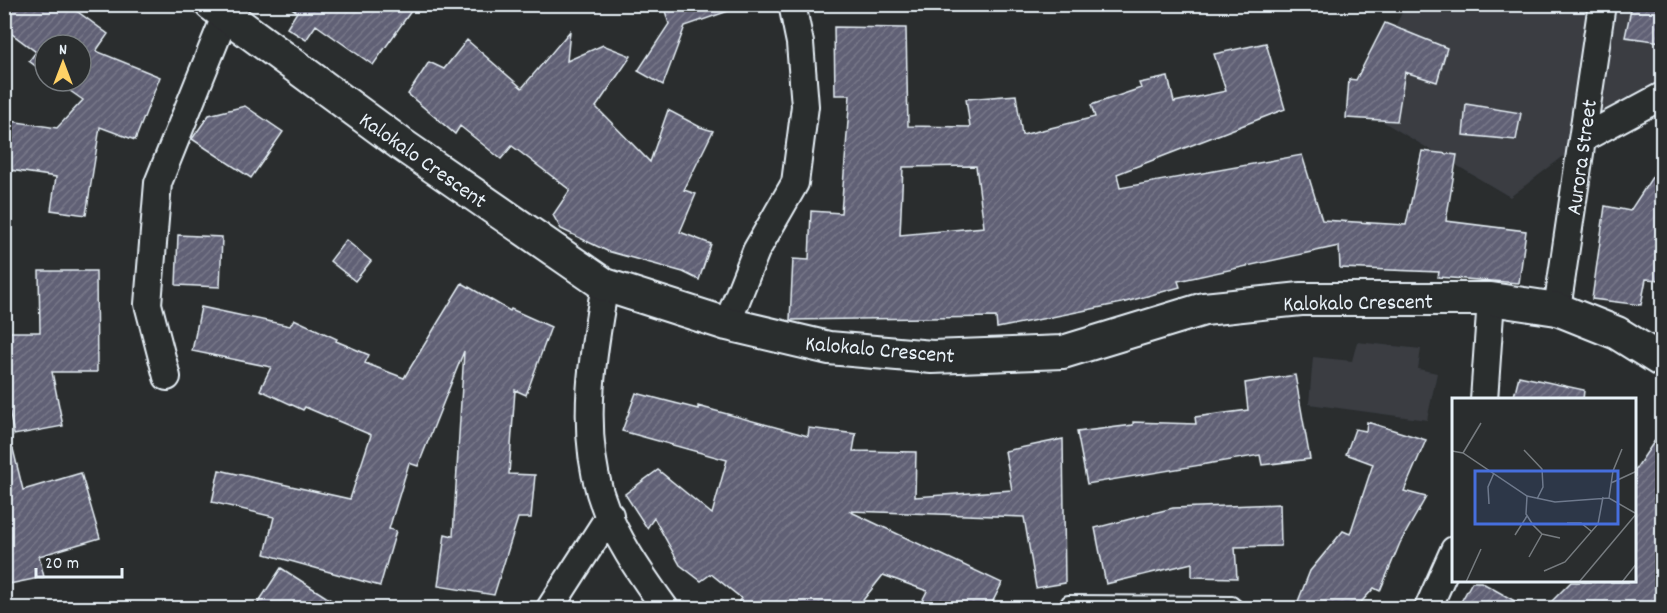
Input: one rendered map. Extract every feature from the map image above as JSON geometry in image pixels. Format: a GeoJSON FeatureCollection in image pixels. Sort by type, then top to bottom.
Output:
{"type":"FeatureCollection","features":[{"type":"Feature","properties":{"kind":"street"},"geometry":{"type":"LineString","coordinates":[[727,324],[756,251],[795,183],[805,106],[800,43],[792,4]]}},
{"type":"Feature","properties":{"kind":"street","name":"Aurora Street"},"geometry":{"type":"LineString","coordinates":[[1557,309],[1602,4]]}},
{"type":"Feature","properties":{"kind":"street"},"geometry":{"type":"LineString","coordinates":[[167,377],[148,304],[158,183],[218,9]]}},
{"type":"Feature","properties":{"kind":"street","name":"Kalokalo Crescent"},"geometry":{"type":"LineString","coordinates":[[218,9],[401,144],[605,285],[727,324],[829,348],[932,357],[1063,352],[1204,309],[1301,299],[1491,299],[1557,309],[1617,333],[1662,361]]}},
{"type":"Feature","properties":{"kind":"street"},"geometry":{"type":"LineString","coordinates":[[1582,138],[1662,96]]}},
{"type":"Feature","properties":{"kind":"street"},"geometry":{"type":"LineString","coordinates":[[605,285],[591,362],[591,435],[600,493],[634,566],[665,609]]}},
{"type":"Feature","properties":{"kind":"street"},"geometry":{"type":"LineString","coordinates":[[1484,398],[1491,299]]}},
{"type":"Feature","properties":{"kind":"street"},"geometry":{"type":"LineString","coordinates":[[550,609],[610,515]]}},
{"type":"Feature","properties":{"kind":"street"},"geometry":{"type":"LineString","coordinates":[[1428,609],[1452,555]]}},
{"type":"Feature","properties":{"kind":"lane"},"geometry":{"type":"LineString","coordinates":[[1068,602],[1232,603],[1238,609]]}},
{"type":"Feature","properties":{"kind":"shaded area"},"geometry":{"type":"Polygon","coordinates":[[[1406,5],[1662,5],[1662,81],[1510,197],[1355,105],[1406,5]]]}},
{"type":"Feature","properties":{"kind":"shaded area"},"geometry":{"type":"Polygon","coordinates":[[[1357,342],[1421,349],[1418,369],[1437,373],[1427,420],[1309,404],[1313,357],[1352,361],[1357,342]]]}},
{"type":"Feature","properties":{"kind":"building"},"geometry":{"type":"Polygon","coordinates":[[[4,4],[67,4],[108,34],[96,51],[160,77],[135,140],[100,127],[86,215],[51,210],[56,177],[4,169],[4,120],[57,128],[83,100],[73,93],[93,93],[93,33],[33,33],[33,50],[4,28],[4,4]]]}},
{"type":"Feature","properties":{"kind":"building"},"geometry":{"type":"Polygon","coordinates":[[[286,4],[416,4],[373,65],[316,25],[306,40],[287,28],[297,12],[286,4]]]}},
{"type":"Feature","properties":{"kind":"building"},"geometry":{"type":"Polygon","coordinates":[[[663,4],[736,4],[737,8],[685,26],[663,85],[638,71],[669,24],[663,4]]]}},
{"type":"Feature","properties":{"kind":"building"},"geometry":{"type":"Polygon","coordinates":[[[1632,4],[1662,4],[1662,42],[1625,37],[1632,4]]]}},
{"type":"Feature","properties":{"kind":"building"},"geometry":{"type":"Polygon","coordinates":[[[1385,23],[1447,48],[1437,82],[1405,72],[1397,121],[1346,118],[1349,79],[1356,80],[1385,23]]]}},
{"type":"Feature","properties":{"kind":"building"},"geometry":{"type":"Polygon","coordinates":[[[834,27],[906,28],[908,126],[970,127],[966,99],[1016,95],[1022,135],[1095,117],[1091,105],[1141,88],[1139,83],[1168,77],[1174,102],[1226,91],[1214,54],[1266,43],[1285,109],[1117,174],[1120,188],[1302,155],[1322,220],[1406,225],[1422,151],[1457,155],[1446,221],[1526,231],[1519,283],[1438,277],[1439,272],[1340,268],[1339,246],[1178,281],[1180,287],[1122,303],[997,328],[996,317],[790,320],[793,259],[809,260],[811,211],[841,213],[850,95],[835,95],[834,27]],[[976,166],[903,167],[900,235],[984,227],[976,166]]]}},
{"type":"Feature","properties":{"kind":"building"},"geometry":{"type":"Polygon","coordinates":[[[570,31],[567,61],[603,45],[631,56],[596,107],[650,162],[668,110],[700,127],[713,131],[684,190],[696,194],[680,232],[711,244],[699,280],[683,272],[607,251],[561,229],[553,215],[570,190],[512,146],[501,159],[460,126],[455,134],[408,94],[429,62],[444,69],[467,40],[522,88],[570,31]]]}},
{"type":"Feature","properties":{"kind":"building"},"geometry":{"type":"Polygon","coordinates":[[[1466,104],[1521,113],[1516,140],[1463,135],[1466,104]]]}},
{"type":"Feature","properties":{"kind":"building"},"geometry":{"type":"Polygon","coordinates":[[[245,106],[283,132],[251,178],[192,139],[209,115],[245,106]]]}},
{"type":"Feature","properties":{"kind":"building"},"geometry":{"type":"Polygon","coordinates":[[[1662,162],[1662,280],[1646,279],[1641,305],[1592,299],[1605,206],[1630,211],[1662,162]]]}},
{"type":"Feature","properties":{"kind":"building"},"geometry":{"type":"Polygon","coordinates":[[[178,235],[222,237],[220,287],[176,285],[178,235]]]}},
{"type":"Feature","properties":{"kind":"building"},"geometry":{"type":"Polygon","coordinates":[[[346,240],[371,261],[355,281],[330,261],[346,240]]]}},
{"type":"Feature","properties":{"kind":"building"},"geometry":{"type":"Polygon","coordinates":[[[39,271],[96,271],[97,372],[52,372],[63,426],[14,435],[4,385],[4,332],[40,332],[39,271]]]}},
{"type":"Feature","properties":{"kind":"building"},"geometry":{"type":"Polygon","coordinates":[[[462,283],[510,311],[511,309],[551,327],[526,395],[515,390],[509,474],[535,475],[531,518],[518,518],[494,595],[438,586],[445,534],[453,536],[464,351],[418,466],[409,463],[389,529],[396,531],[380,586],[265,554],[274,517],[212,502],[219,470],[350,499],[371,435],[305,407],[303,410],[260,390],[271,367],[192,351],[201,307],[290,326],[294,319],[369,355],[365,363],[404,378],[462,283]]]}},
{"type":"Feature","properties":{"kind":"building"},"geometry":{"type":"Polygon","coordinates":[[[1295,375],[1310,459],[1262,465],[1260,455],[1087,484],[1077,432],[1133,425],[1133,422],[1196,424],[1195,417],[1248,410],[1245,383],[1295,375]]]}},
{"type":"Feature","properties":{"kind":"building"},"geometry":{"type":"Polygon","coordinates":[[[1519,376],[1584,390],[1583,398],[1514,398],[1519,376]]]}},
{"type":"Feature","properties":{"kind":"building"},"geometry":{"type":"Polygon","coordinates":[[[636,393],[698,409],[698,406],[808,436],[809,428],[856,434],[853,451],[916,452],[915,497],[1012,490],[1005,451],[1063,439],[1065,583],[1036,588],[1024,517],[849,511],[1002,583],[989,609],[918,609],[927,591],[883,575],[856,609],[734,609],[741,598],[711,574],[701,581],[680,565],[654,518],[647,528],[625,494],[658,470],[712,514],[727,460],[622,431],[636,393]]]}},
{"type":"Feature","properties":{"kind":"building"},"geometry":{"type":"Polygon","coordinates":[[[1367,422],[1426,440],[1404,491],[1426,497],[1400,543],[1380,591],[1374,588],[1355,609],[1295,609],[1310,571],[1343,531],[1350,534],[1373,464],[1346,454],[1355,429],[1366,431],[1367,422]]]}},
{"type":"Feature","properties":{"kind":"building"},"geometry":{"type":"Polygon","coordinates":[[[1662,430],[1662,609],[1544,609],[1570,583],[1637,583],[1637,467],[1662,430]]]}},
{"type":"Feature","properties":{"kind":"building"},"geometry":{"type":"Polygon","coordinates":[[[13,449],[23,490],[81,473],[100,538],[39,556],[44,577],[4,585],[4,450],[13,449]]]}},
{"type":"Feature","properties":{"kind":"building"},"geometry":{"type":"Polygon","coordinates":[[[1280,504],[1281,546],[1235,547],[1237,578],[1192,577],[1192,563],[1106,584],[1095,528],[1173,508],[1280,504]]]}},
{"type":"Feature","properties":{"kind":"building"},"geometry":{"type":"Polygon","coordinates":[[[281,568],[345,609],[254,609],[281,568]]]}},
{"type":"Feature","properties":{"kind":"building"},"geometry":{"type":"Polygon","coordinates":[[[1471,583],[1483,583],[1529,609],[1457,609],[1471,583]]]}}]}
